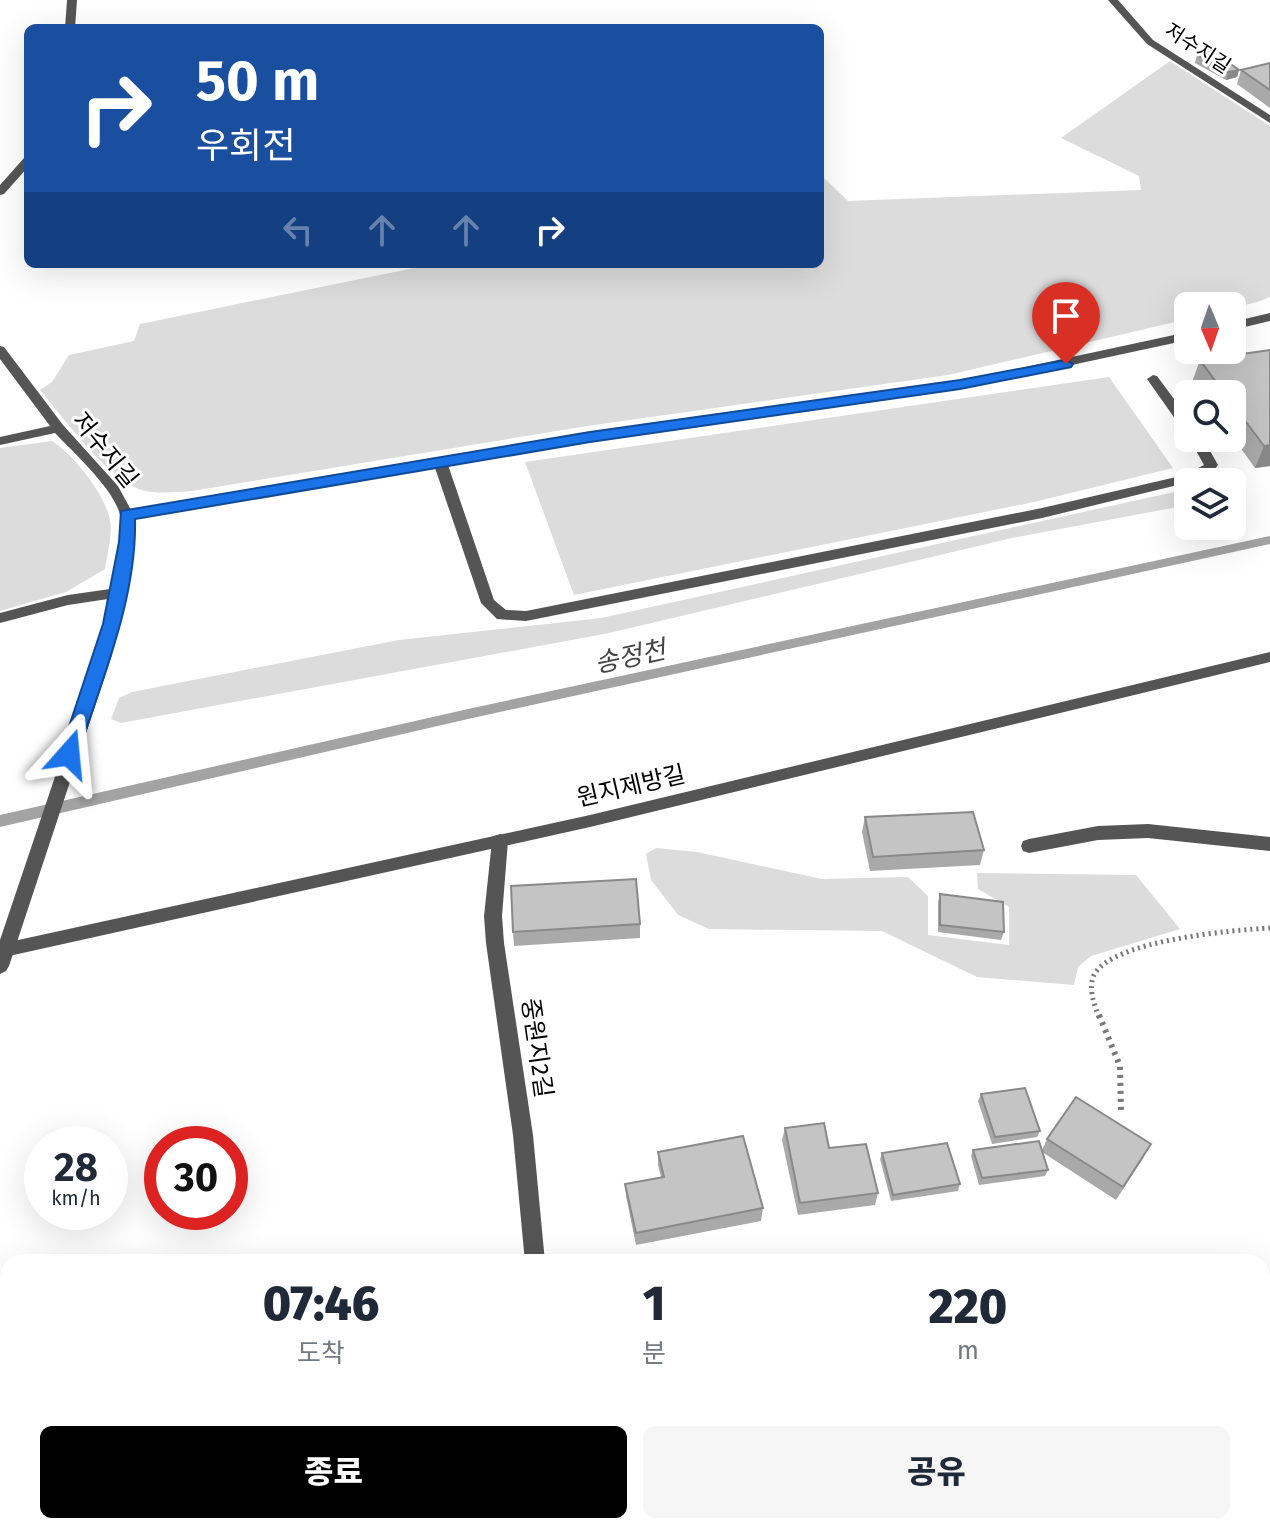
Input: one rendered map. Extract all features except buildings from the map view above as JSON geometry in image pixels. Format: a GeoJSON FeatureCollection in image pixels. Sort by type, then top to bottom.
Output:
{"type":"FeatureCollection","features":[{"type":"Feature","properties":{"kind":"street"},"geometry":{"type":"LineString","coordinates":[[70,24],[72,0]]}},
{"type":"Feature","properties":{"kind":"street","name":"저수지길"},"geometry":{"type":"LineString","coordinates":[[1113,0],[1160,50],[1270,120]]}},
{"type":"Feature","properties":{"kind":"street"},"geometry":{"type":"LineString","coordinates":[[0,192],[24,165]]}},
{"type":"Feature","properties":{"kind":"street"},"geometry":{"type":"LineString","coordinates":[[1246,323],[1270,317]]}},
{"type":"Feature","properties":{"kind":"street"},"geometry":{"type":"LineString","coordinates":[[127,515],[440,462],[960,385],[1174,339]]}},
{"type":"Feature","properties":{"kind":"street","name":"저수지길"},"geometry":{"type":"LineString","coordinates":[[0,350],[58,428],[113,489],[127,515],[127,542],[104,655],[78,727],[19,917],[2,955]]}},
{"type":"Feature","properties":{"kind":"street"},"geometry":{"type":"LineString","coordinates":[[1153,379],[1174,408]]}},
{"type":"Feature","properties":{"kind":"street"},"geometry":{"type":"LineString","coordinates":[[0,441],[58,428]]}},
{"type":"Feature","properties":{"kind":"street"},"geometry":{"type":"LineString","coordinates":[[440,462],[488,603],[502,615],[526,616],[1042,513],[1189,478],[1206,471],[1211,465],[1204,452]]}},
{"type":"Feature","properties":{"kind":"street"},"geometry":{"type":"LineString","coordinates":[[0,618],[68,600],[118,593]]}},
{"type":"Feature","properties":{"kind":"street","name":"원지제방길"},"geometry":{"type":"LineString","coordinates":[[2,955],[500,841],[1270,657]]}},
{"type":"Feature","properties":{"kind":"street"},"geometry":{"type":"LineString","coordinates":[[1029,846],[1098,833],[1148,831],[1270,844]]}},
{"type":"Feature","properties":{"kind":"street","name":"중원지2길"},"geometry":{"type":"LineString","coordinates":[[500,841],[493,916],[495,943],[523,1135],[534,1254]]}},
{"type":"Feature","properties":{"kind":"path"},"geometry":{"type":"LineString","coordinates":[[1121,1110],[1126,1089],[1122,1067],[1092,997],[1091,984],[1098,970],[1112,960],[1207,932],[1270,928]]}},
{"type":"Feature","properties":{"kind":"shaded area"},"geometry":{"type":"Polygon","coordinates":[[[1170,61],[1270,126],[1270,297],[1246,304],[1246,292],[1174,292],[1174,322],[948,375],[587,426],[192,491],[152,492],[131,485],[94,454],[40,390],[52,382],[69,355],[134,341],[140,324],[413,268],[824,268],[824,178],[848,201],[1141,190],[1139,176],[1061,138],[1170,61]]]}},
{"type":"Feature","properties":{"kind":"shaded area"},"geometry":{"type":"Polygon","coordinates":[[[1109,377],[1173,468],[1034,502],[574,595],[525,462],[1109,377]]]}},
{"type":"Feature","properties":{"kind":"shaded area"},"geometry":{"type":"Polygon","coordinates":[[[52,441],[87,476],[107,510],[111,531],[105,569],[66,592],[0,611],[0,448],[52,441]]]}},
{"type":"Feature","properties":{"kind":"shaded area"},"geometry":{"type":"Polygon","coordinates":[[[1174,492],[1174,508],[1012,538],[609,633],[121,723],[111,719],[119,698],[132,692],[399,640],[601,618],[1174,492]]]}},
{"type":"Feature","properties":{"kind":"shaded area"},"geometry":{"type":"Polygon","coordinates":[[[656,848],[697,852],[822,879],[908,877],[928,896],[928,935],[1009,945],[1009,907],[978,889],[977,873],[1136,875],[1180,929],[1091,956],[1078,967],[1074,985],[977,977],[882,931],[709,929],[678,915],[651,880],[646,854],[656,848]]]}},
{"type":"Feature","properties":{"kind":"waterway","name":"송정천"},"geometry":{"type":"LineString","coordinates":[[0,821],[468,714],[1270,540]]}},
{"type":"Feature","properties":{"kind":"route"},"geometry":{"type":"LineString","coordinates":[[69,754],[104,655],[127,542],[127,515],[590,437],[960,385],[1066,364]]}}]}
